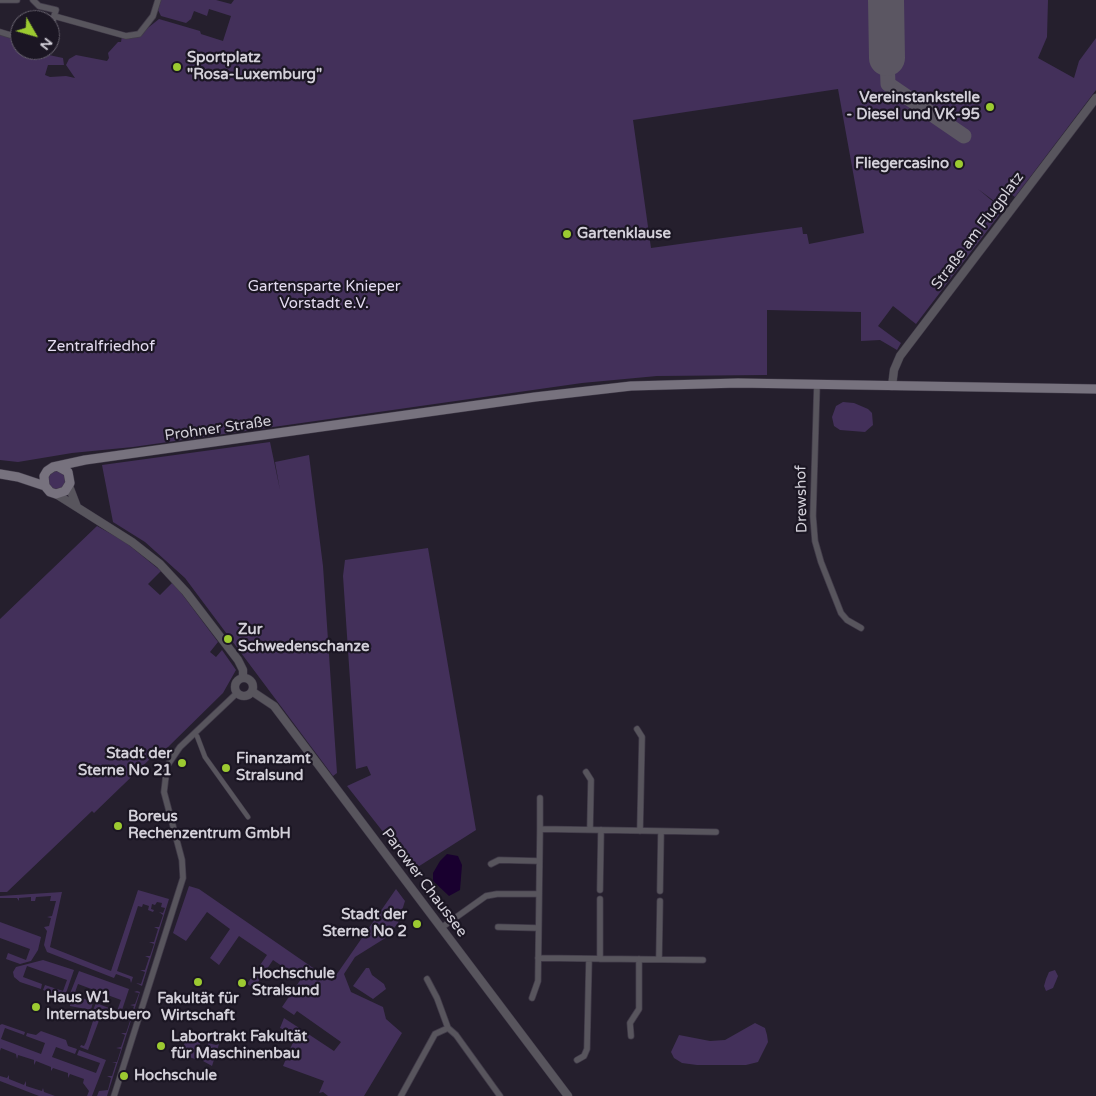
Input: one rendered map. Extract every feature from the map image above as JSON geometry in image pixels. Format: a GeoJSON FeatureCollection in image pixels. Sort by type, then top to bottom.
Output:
{"type":"FeatureCollection","features":[{"type":"Feature","properties":{"kind":"main road","name":"Prohner Straße"},"geometry":{"type":"LineString","coordinates":[[59,467],[94,460],[345,424],[631,386],[817,384],[1096,389]]}},
{"type":"Feature","properties":{"kind":"main road","name":"Prohner Straße"},"geometry":{"type":"LineString","coordinates":[[70,482],[83,465],[94,460]]}},
{"type":"Feature","properties":{"kind":"main road"},"geometry":{"type":"LineString","coordinates":[[0,474],[18,477],[45,486],[44,476],[50,469],[59,467],[68,472],[70,482],[63,493],[56,494]]}},
{"type":"Feature","properties":{"kind":"main road"},"geometry":{"type":"LineString","coordinates":[[18,477],[44,476]]}},
{"type":"Feature","properties":{"kind":"main road","name":"Parower Chaussee"},"geometry":{"type":"LineString","coordinates":[[45,486],[50,492],[56,494]]}},
{"type":"Feature","properties":{"kind":"street"},"geometry":{"type":"LineString","coordinates":[[0,0],[17,0]]}},
{"type":"Feature","properties":{"kind":"street"},"geometry":{"type":"LineString","coordinates":[[33,0],[39,6],[56,10]]}},
{"type":"Feature","properties":{"kind":"street"},"geometry":{"type":"LineString","coordinates":[[60,18],[126,36],[139,34],[149,24],[158,0]]}},
{"type":"Feature","properties":{"kind":"street","name":"Straße am Flugplatz"},"geometry":{"type":"LineString","coordinates":[[892,386],[894,370],[900,356],[1096,98]]}},
{"type":"Feature","properties":{"kind":"street","name":"Drewshof"},"geometry":{"type":"LineString","coordinates":[[817,384],[813,507],[816,541],[821,562],[841,613],[847,620],[861,628]]}},
{"type":"Feature","properties":{"kind":"street"},"geometry":{"type":"LineString","coordinates":[[70,482],[78,509]]}},
{"type":"Feature","properties":{"kind":"street","name":"Parower Chaussee"},"geometry":{"type":"LineString","coordinates":[[56,494],[137,545],[164,568],[238,660],[243,670],[243,678],[251,680],[254,686],[253,692],[274,706],[568,1096]]}},
{"type":"Feature","properties":{"kind":"street"},"geometry":{"type":"LineString","coordinates":[[237,693],[236,683],[243,678]]}},
{"type":"Feature","properties":{"kind":"street"},"geometry":{"type":"LineString","coordinates":[[237,693],[245,696],[253,692]]}},
{"type":"Feature","properties":{"kind":"street"},"geometry":{"type":"LineString","coordinates":[[114,1096],[183,878],[182,860],[164,792],[167,766],[180,747],[237,693]]}},
{"type":"Feature","properties":{"kind":"street"},"geometry":{"type":"LineString","coordinates":[[637,728],[642,737],[640,831]]}},
{"type":"Feature","properties":{"kind":"street"},"geometry":{"type":"LineString","coordinates":[[197,736],[205,757],[248,816]]}},
{"type":"Feature","properties":{"kind":"street"},"geometry":{"type":"LineString","coordinates":[[586,772],[591,780],[590,830]]}},
{"type":"Feature","properties":{"kind":"street"},"geometry":{"type":"LineString","coordinates":[[532,998],[537,987],[540,798]]}},
{"type":"Feature","properties":{"kind":"street"},"geometry":{"type":"LineString","coordinates":[[540,829],[716,832]]}},
{"type":"Feature","properties":{"kind":"street"},"geometry":{"type":"LineString","coordinates":[[600,959],[601,830]]}},
{"type":"Feature","properties":{"kind":"street"},"geometry":{"type":"LineString","coordinates":[[659,959],[661,831]]}},
{"type":"Feature","properties":{"kind":"street"},"geometry":{"type":"LineString","coordinates":[[491,864],[499,860],[539,861]]}},
{"type":"Feature","properties":{"kind":"street"},"geometry":{"type":"LineString","coordinates":[[441,928],[486,896],[497,894],[538,894]]}},
{"type":"Feature","properties":{"kind":"street"},"geometry":{"type":"LineString","coordinates":[[498,928],[538,928]]}},
{"type":"Feature","properties":{"kind":"street"},"geometry":{"type":"LineString","coordinates":[[538,958],[703,960]]}},
{"type":"Feature","properties":{"kind":"street"},"geometry":{"type":"LineString","coordinates":[[577,1060],[584,1056],[588,1049],[589,959]]}},
{"type":"Feature","properties":{"kind":"street"},"geometry":{"type":"LineString","coordinates":[[631,1036],[630,1023],[638,1009],[639,959]]}},
{"type":"Feature","properties":{"kind":"street"},"geometry":{"type":"LineString","coordinates":[[427,979],[430,981],[448,1028],[456,1034],[500,1096]]}},
{"type":"Feature","properties":{"kind":"street"},"geometry":{"type":"LineString","coordinates":[[401,1096],[435,1034],[448,1028]]}},
{"type":"Feature","properties":{"kind":"green space"},"geometry":{"type":"Polygon","coordinates":[[[161,0],[216,0],[231,4],[234,0],[1048,0],[1047,37],[1038,58],[1074,78],[1079,61],[1096,38],[1096,90],[1015,197],[1008,192],[998,204],[978,189],[1003,210],[916,324],[893,306],[878,326],[901,343],[897,350],[880,340],[861,341],[861,312],[767,310],[767,375],[657,376],[582,383],[133,447],[72,453],[18,462],[0,460],[0,34],[10,37],[10,60],[60,60],[60,57],[63,58],[64,65],[48,65],[45,75],[75,78],[66,65],[69,59],[76,55],[107,61],[109,58],[108,53],[118,42],[121,42],[122,36],[139,35],[159,19],[200,31],[201,34],[223,41],[231,16],[209,9],[207,16],[194,11],[191,19],[186,23],[161,16],[158,10],[161,0]],[[838,89],[633,120],[651,248],[802,227],[803,234],[807,234],[809,244],[864,233],[838,89]]]}},
{"type":"Feature","properties":{"kind":"green space"},"geometry":{"type":"Polygon","coordinates":[[[843,402],[854,403],[868,409],[872,413],[873,425],[865,432],[840,430],[834,426],[832,417],[836,406],[843,402]]]}},
{"type":"Feature","properties":{"kind":"green space"},"geometry":{"type":"Polygon","coordinates":[[[270,442],[280,490],[275,462],[309,455],[323,566],[337,773],[333,776],[185,578],[145,542],[113,522],[102,465],[270,442]]]}},
{"type":"Feature","properties":{"kind":"green space"},"geometry":{"type":"Polygon","coordinates":[[[56,470],[65,474],[67,484],[59,491],[49,488],[47,475],[56,470]]]}},
{"type":"Feature","properties":{"kind":"green space"},"geometry":{"type":"Polygon","coordinates":[[[97,526],[124,541],[161,571],[148,584],[160,595],[173,582],[218,642],[210,652],[216,657],[222,650],[236,670],[223,693],[166,749],[152,757],[7,892],[0,892],[0,619],[97,526]]]}},
{"type":"Feature","properties":{"kind":"green space"},"geometry":{"type":"Polygon","coordinates":[[[428,548],[476,830],[413,870],[347,786],[371,775],[367,766],[356,769],[343,576],[345,560],[428,548]]]}},
{"type":"Feature","properties":{"kind":"green space"},"geometry":{"type":"Polygon","coordinates":[[[189,886],[199,889],[332,981],[396,889],[405,901],[398,923],[387,937],[355,957],[344,974],[351,992],[383,1007],[386,1019],[402,1033],[364,1096],[328,1096],[323,1092],[319,1093],[324,1081],[283,1066],[296,1035],[280,1028],[284,1018],[334,1051],[341,1042],[297,1011],[294,1015],[282,1007],[301,979],[273,960],[254,988],[247,984],[267,955],[239,936],[219,965],[210,958],[230,929],[207,912],[186,941],[173,933],[189,886]]]}},
{"type":"Feature","properties":{"kind":"green space"},"geometry":{"type":"Polygon","coordinates":[[[138,890],[169,899],[142,986],[136,983],[141,984],[145,972],[140,970],[145,970],[149,958],[145,956],[150,956],[154,944],[149,942],[154,942],[158,929],[154,927],[159,927],[163,915],[159,912],[163,913],[165,908],[161,907],[162,903],[152,904],[151,909],[154,910],[153,912],[148,910],[149,906],[143,904],[142,907],[138,906],[117,971],[133,977],[131,983],[130,979],[116,974],[114,978],[47,952],[44,945],[47,931],[44,927],[49,926],[51,918],[47,917],[52,916],[56,901],[50,901],[51,896],[36,897],[35,901],[31,901],[31,897],[19,898],[19,901],[17,898],[0,898],[0,896],[62,892],[50,947],[111,971],[138,890]]]}},
{"type":"Feature","properties":{"kind":"green space"},"geometry":{"type":"Polygon","coordinates":[[[0,922],[41,937],[38,950],[31,961],[20,964],[6,959],[8,953],[26,960],[30,949],[0,938],[0,922]]]}},
{"type":"Feature","properties":{"kind":"green space"},"geometry":{"type":"Polygon","coordinates":[[[43,960],[74,970],[65,996],[53,997],[51,993],[43,990],[45,985],[63,991],[67,980],[27,966],[23,977],[42,984],[41,989],[20,982],[14,977],[13,972],[16,967],[43,960]]]}},
{"type":"Feature","properties":{"kind":"green space"},"geometry":{"type":"Polygon","coordinates":[[[366,968],[369,968],[372,975],[384,984],[386,989],[373,999],[353,986],[366,968]]]}},
{"type":"Feature","properties":{"kind":"green space"},"geometry":{"type":"Polygon","coordinates":[[[1055,970],[1058,976],[1053,988],[1046,991],[1044,986],[1049,972],[1055,970]]]}},
{"type":"Feature","properties":{"kind":"green space"},"geometry":{"type":"Polygon","coordinates":[[[79,971],[129,989],[119,1019],[93,1010],[96,1003],[117,1011],[121,1000],[78,984],[74,995],[93,1002],[91,1010],[70,1006],[69,996],[79,971]]]}},
{"type":"Feature","properties":{"kind":"green space"},"geometry":{"type":"Polygon","coordinates":[[[134,992],[140,992],[107,1096],[97,1096],[99,1091],[108,1090],[111,1078],[107,1076],[112,1076],[116,1063],[112,1062],[117,1062],[121,1049],[116,1048],[121,1047],[125,1035],[121,1033],[126,1033],[130,1021],[125,1019],[130,1019],[134,1006],[130,1005],[135,1004],[139,993],[134,992]]]}},
{"type":"Feature","properties":{"kind":"green space"},"geometry":{"type":"Polygon","coordinates":[[[93,1012],[101,1015],[88,1050],[80,1047],[81,1045],[84,1046],[86,1042],[95,1015],[93,1012]]]}},
{"type":"Feature","properties":{"kind":"green space"},"geometry":{"type":"Polygon","coordinates":[[[755,1023],[765,1028],[768,1042],[758,1062],[746,1065],[697,1065],[682,1063],[674,1058],[671,1052],[679,1035],[710,1041],[725,1040],[755,1023]]]}},
{"type":"Feature","properties":{"kind":"green space"},"geometry":{"type":"Polygon","coordinates":[[[2,1024],[25,1032],[24,1035],[5,1028],[1,1039],[41,1054],[45,1043],[26,1036],[27,1033],[36,1035],[41,1031],[66,1040],[68,1046],[77,1049],[75,1054],[56,1047],[52,1057],[96,1073],[100,1063],[77,1055],[79,1050],[106,1060],[92,1096],[87,1096],[89,1091],[83,1083],[84,1079],[70,1074],[68,1078],[68,1073],[53,1068],[51,1071],[51,1067],[36,1061],[34,1065],[34,1060],[18,1055],[17,1059],[16,1054],[1,1048],[0,1051],[0,1025],[2,1024]]]}},
{"type":"Feature","properties":{"kind":"green space"},"geometry":{"type":"Polygon","coordinates":[[[183,1035],[201,1041],[195,1059],[177,1053],[179,1047],[183,1048],[185,1042],[181,1041],[183,1035]]]}},
{"type":"Feature","properties":{"kind":"green space"},"geometry":{"type":"Polygon","coordinates":[[[208,1043],[219,1044],[212,1066],[203,1061],[208,1043]]]}},
{"type":"Feature","properties":{"kind":"green space"},"geometry":{"type":"Polygon","coordinates":[[[9,1075],[9,1079],[24,1085],[26,1081],[26,1086],[42,1091],[43,1088],[44,1092],[55,1096],[39,1096],[0,1081],[0,1076],[7,1078],[9,1075]]]}},
{"type":"Feature","properties":{"kind":"shaded area"},"geometry":{"type":"Polygon","coordinates":[[[447,854],[458,856],[462,865],[460,890],[449,896],[433,881],[433,873],[447,854]]]}},
{"type":"Feature","properties":{"kind":"taxiway"},"geometry":{"type":"LineString","coordinates":[[887,58],[888,84],[964,136]]}},
{"type":"Feature","properties":{"kind":"runway"},"geometry":{"type":"LineString","coordinates":[[886,0],[887,58]]}},
{"type":"Feature","properties":{"kind":"place","name":"Sportplatz \"Rosa-Luxemburg\""},"geometry":{"type":"Point","coordinates":[177,67]}},
{"type":"Feature","properties":{"kind":"place","name":"Vereinstankstelle - Diesel und VK-95"},"geometry":{"type":"Point","coordinates":[990,107]}},
{"type":"Feature","properties":{"kind":"place","name":"Fliegercasino"},"geometry":{"type":"Point","coordinates":[959,164]}},
{"type":"Feature","properties":{"kind":"place","name":"Gartenklause"},"geometry":{"type":"Point","coordinates":[567,234]}},
{"type":"Feature","properties":{"kind":"place","name":"Zur Schwedenschanze"},"geometry":{"type":"Point","coordinates":[228,639]}},
{"type":"Feature","properties":{"kind":"place","name":"Stadt der Sterne No 21"},"geometry":{"type":"Point","coordinates":[182,763]}},
{"type":"Feature","properties":{"kind":"place","name":"Finanzamt Stralsund"},"geometry":{"type":"Point","coordinates":[226,768]}},
{"type":"Feature","properties":{"kind":"place","name":"Boreus Rechenzentrum GmbH"},"geometry":{"type":"Point","coordinates":[118,826]}},
{"type":"Feature","properties":{"kind":"place","name":"Stadt der Sterne No 2"},"geometry":{"type":"Point","coordinates":[417,924]}},
{"type":"Feature","properties":{"kind":"place","name":"Fakultät für Wirtschaft"},"geometry":{"type":"Point","coordinates":[198,982]}},
{"type":"Feature","properties":{"kind":"place","name":"Hochschule Stralsund"},"geometry":{"type":"Point","coordinates":[242,983]}},
{"type":"Feature","properties":{"kind":"place","name":"Haus W1 Internatsbuero"},"geometry":{"type":"Point","coordinates":[36,1007]}},
{"type":"Feature","properties":{"kind":"place","name":"Labortrakt Fakultät für Maschinenbau"},"geometry":{"type":"Point","coordinates":[161,1046]}},
{"type":"Feature","properties":{"kind":"place","name":"Hochschule"},"geometry":{"type":"Point","coordinates":[124,1076]}},
{"type":"Feature","properties":{"kind":"park label","name":"Gartensparte Knieper Vorstadt e.V."},"geometry":{"type":"Point","coordinates":[324,296]}},
{"type":"Feature","properties":{"kind":"park label","name":"Zentralfriedhof"},"geometry":{"type":"Point","coordinates":[101,347]}}]}
